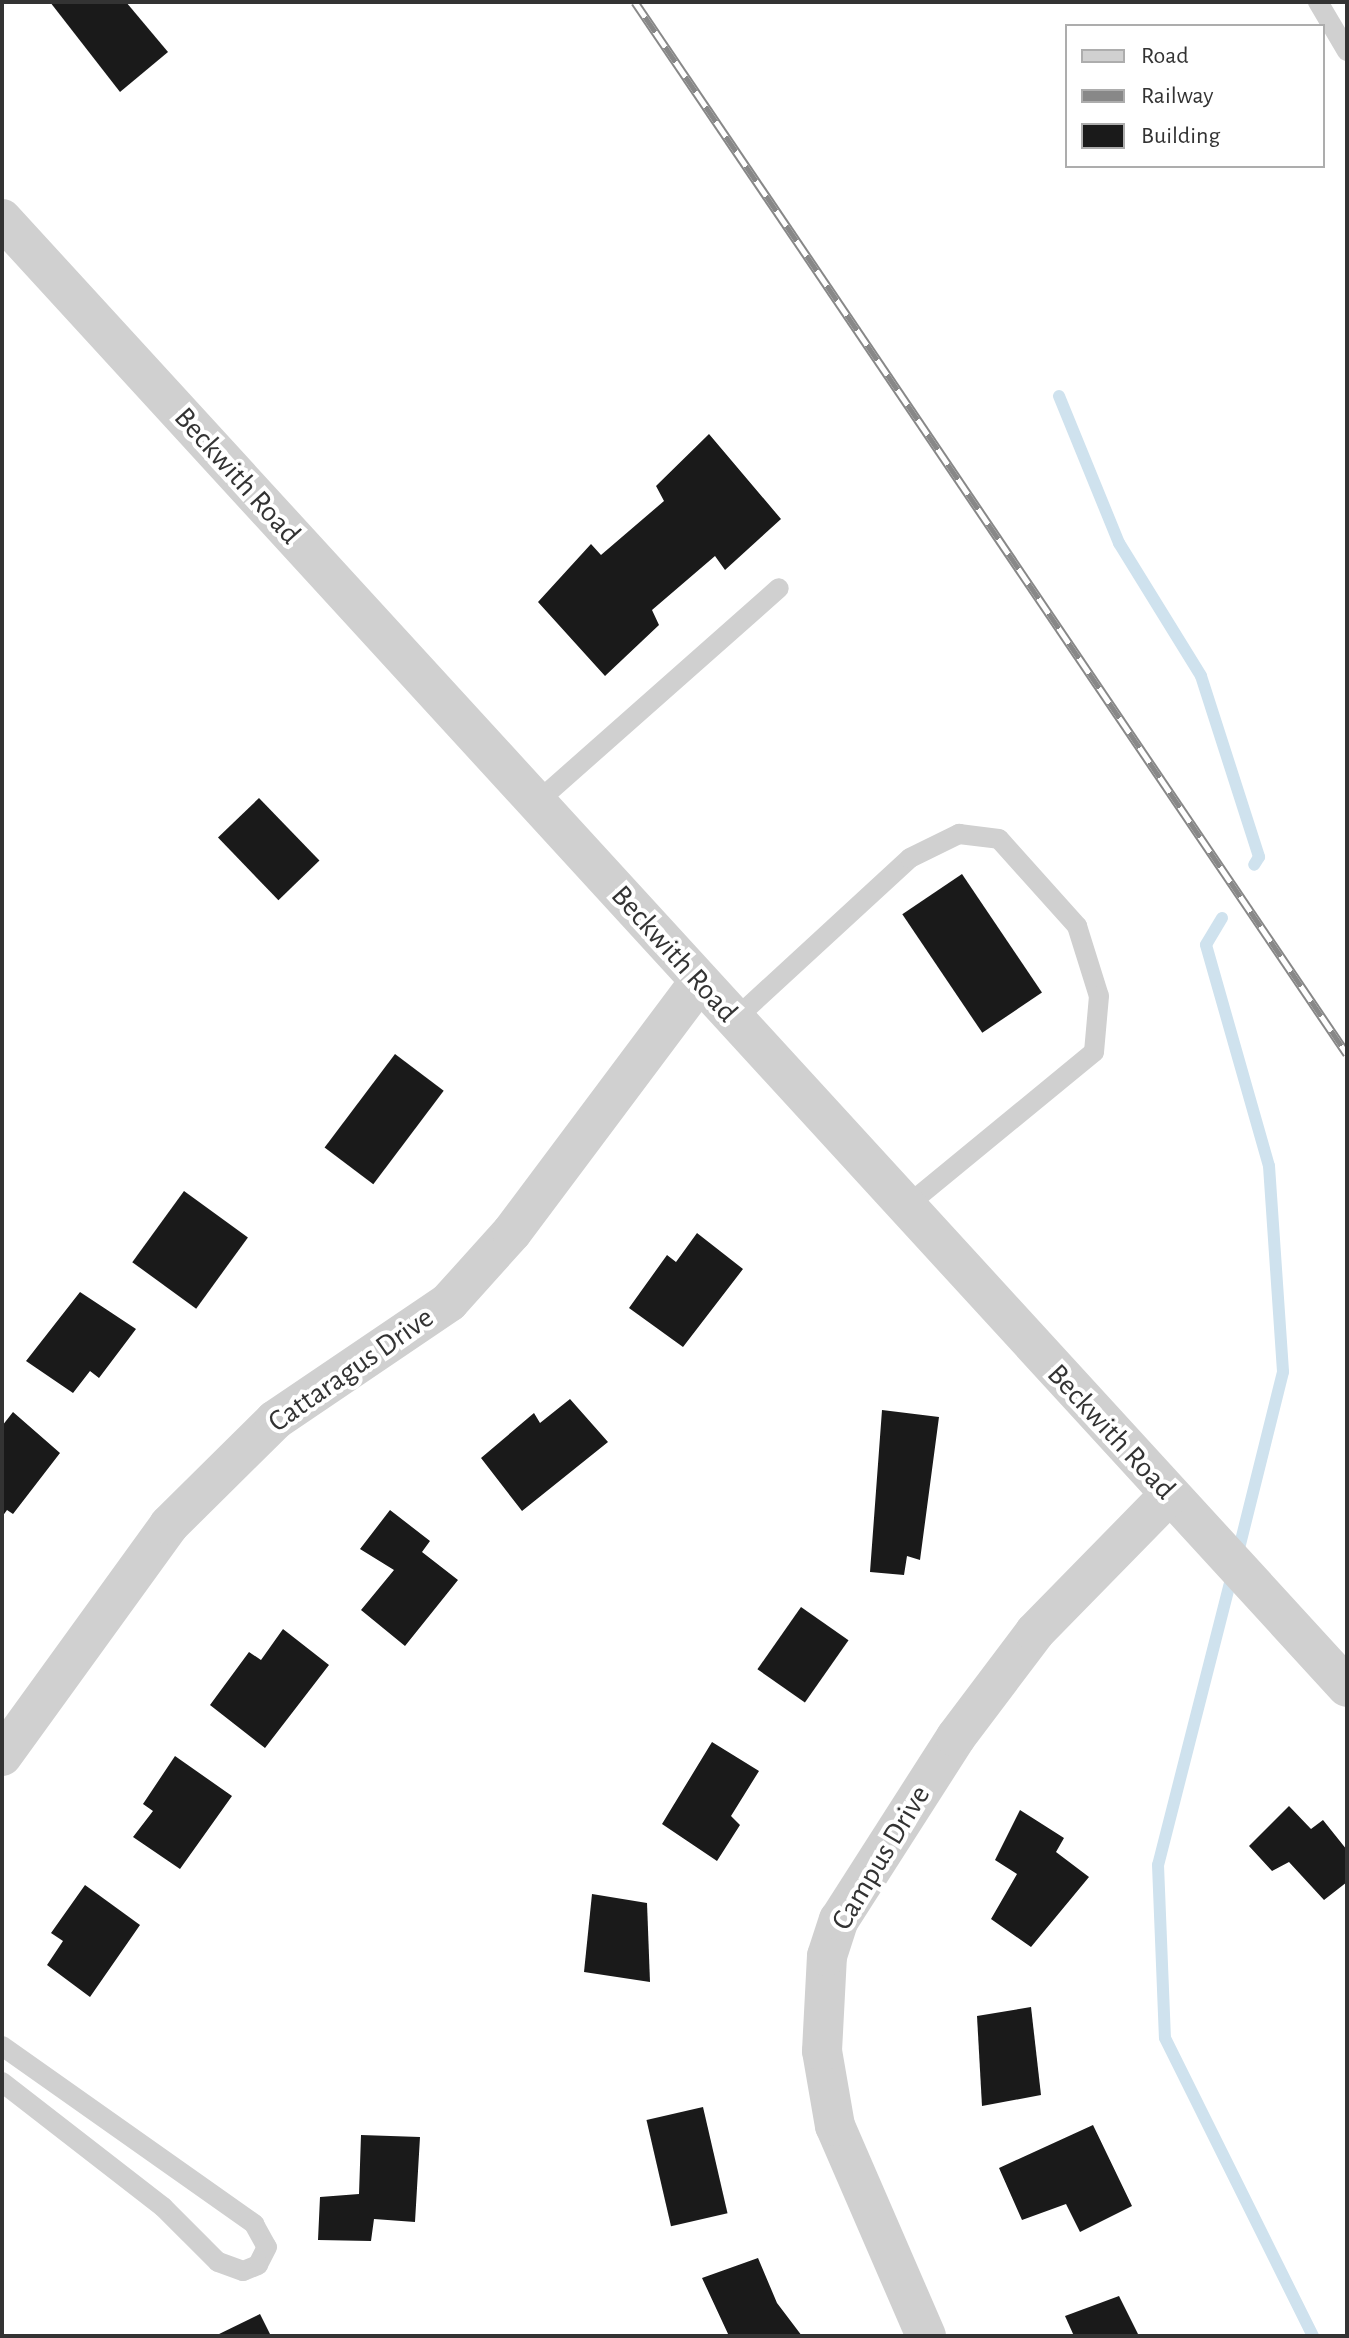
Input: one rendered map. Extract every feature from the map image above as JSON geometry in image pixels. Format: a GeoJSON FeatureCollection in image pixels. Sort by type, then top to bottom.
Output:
{"type":"FeatureCollection","features":[{"type":"Feature","properties":{"kind":"street","name":"Beckwith Road"},"geometry":{"type":"LineString","coordinates":[[2,219],[1337,1677]]}},
{"type":"Feature","properties":{"kind":"street","name":"Cattaragus Drive"},"geometry":{"type":"LineString","coordinates":[[2,1756],[188,1504],[275,1420],[449,1302],[512,1232],[699,982]]}},
{"type":"Feature","properties":{"kind":"street","name":"Campus Drive"},"geometry":{"type":"LineString","coordinates":[[926,2336],[835,2126],[822,2051],[827,1956],[839,1920],[956,1737],[1035,1632],[1169,1495]]}},
{"type":"Feature","properties":{"kind":"lane"},"geometry":{"type":"LineString","coordinates":[[1318,2],[1347,51]]}},
{"type":"Feature","properties":{"kind":"lane"},"geometry":{"type":"LineString","coordinates":[[536,803],[779,588]]}},
{"type":"Feature","properties":{"kind":"lane"},"geometry":{"type":"LineString","coordinates":[[734,1020],[910,858],[959,834],[999,839],[1077,926],[1099,996],[1094,1052],[905,1207]]}},
{"type":"Feature","properties":{"kind":"lane"},"geometry":{"type":"LineString","coordinates":[[2,2046],[254,2224],[267,2247],[258,2265],[243,2271],[218,2262],[163,2207],[2,2082]]}},
{"type":"Feature","properties":{"kind":"building"},"geometry":{"type":"Polygon","coordinates":[[[50,2],[126,2],[168,52],[120,92],[50,2]]]}},
{"type":"Feature","properties":{"kind":"building"},"geometry":{"type":"Polygon","coordinates":[[[709,434],[781,519],[725,570],[715,556],[652,610],[659,625],[605,676],[538,602],[591,544],[601,555],[664,501],[656,486],[709,434]]]}},
{"type":"Feature","properties":{"kind":"building"},"geometry":{"type":"Polygon","coordinates":[[[259,798],[319,861],[278,900],[218,838],[259,798]]]}},
{"type":"Feature","properties":{"kind":"building"},"geometry":{"type":"Polygon","coordinates":[[[962,874],[1042,993],[982,1033],[902,914],[962,874]]]}},
{"type":"Feature","properties":{"kind":"building"},"geometry":{"type":"Polygon","coordinates":[[[395,1054],[444,1091],[373,1184],[325,1147],[395,1054]]]}},
{"type":"Feature","properties":{"kind":"building"},"geometry":{"type":"Polygon","coordinates":[[[184,1191],[248,1237],[196,1309],[132,1262],[184,1191]]]}},
{"type":"Feature","properties":{"kind":"building"},"geometry":{"type":"Polygon","coordinates":[[[697,1233],[743,1269],[683,1347],[629,1308],[667,1255],[676,1262],[697,1233]]]}},
{"type":"Feature","properties":{"kind":"building"},"geometry":{"type":"Polygon","coordinates":[[[80,1292],[136,1329],[99,1378],[90,1371],[73,1393],[26,1361],[80,1292]]]}},
{"type":"Feature","properties":{"kind":"building"},"geometry":{"type":"Polygon","coordinates":[[[570,1399],[608,1442],[522,1511],[481,1458],[534,1413],[540,1423],[570,1399]]]}},
{"type":"Feature","properties":{"kind":"building"},"geometry":{"type":"Polygon","coordinates":[[[882,1410],[939,1417],[920,1560],[907,1556],[904,1575],[870,1572],[882,1410]]]}},
{"type":"Feature","properties":{"kind":"building"},"geometry":{"type":"Polygon","coordinates":[[[13,1412],[60,1453],[13,1514],[7,1510],[2,1517],[2,1426],[13,1412]]]}},
{"type":"Feature","properties":{"kind":"building"},"geometry":{"type":"Polygon","coordinates":[[[390,1510],[430,1541],[422,1552],[458,1580],[405,1646],[361,1610],[394,1570],[360,1549],[390,1510]]]}},
{"type":"Feature","properties":{"kind":"building"},"geometry":{"type":"Polygon","coordinates":[[[801,1607],[849,1640],[805,1703],[757,1669],[801,1607]]]}},
{"type":"Feature","properties":{"kind":"building"},"geometry":{"type":"Polygon","coordinates":[[[283,1629],[329,1665],[265,1748],[210,1705],[249,1652],[261,1660],[283,1629]]]}},
{"type":"Feature","properties":{"kind":"building"},"geometry":{"type":"Polygon","coordinates":[[[712,1742],[759,1771],[731,1816],[740,1825],[717,1861],[662,1824],[712,1742]]]}},
{"type":"Feature","properties":{"kind":"building"},"geometry":{"type":"Polygon","coordinates":[[[175,1756],[232,1796],[180,1869],[133,1837],[153,1811],[143,1804],[175,1756]]]}},
{"type":"Feature","properties":{"kind":"building"},"geometry":{"type":"Polygon","coordinates":[[[1289,1806],[1311,1829],[1323,1820],[1347,1850],[1347,1882],[1324,1900],[1289,1862],[1272,1871],[1249,1846],[1289,1806]]]}},
{"type":"Feature","properties":{"kind":"building"},"geometry":{"type":"Polygon","coordinates":[[[1020,1810],[1064,1838],[1056,1852],[1089,1877],[1031,1947],[991,1919],[1017,1874],[995,1860],[1020,1810]]]}},
{"type":"Feature","properties":{"kind":"building"},"geometry":{"type":"Polygon","coordinates":[[[85,1885],[140,1925],[90,1997],[47,1965],[63,1941],[51,1933],[85,1885]]]}},
{"type":"Feature","properties":{"kind":"building"},"geometry":{"type":"Polygon","coordinates":[[[592,1894],[647,1903],[650,1982],[584,1972],[592,1894]]]}},
{"type":"Feature","properties":{"kind":"building"},"geometry":{"type":"Polygon","coordinates":[[[1031,2007],[1041,2095],[982,2106],[977,2016],[1031,2007]]]}},
{"type":"Feature","properties":{"kind":"building"},"geometry":{"type":"Polygon","coordinates":[[[703,2107],[728,2213],[671,2226],[646,2120],[703,2107]]]}},
{"type":"Feature","properties":{"kind":"building"},"geometry":{"type":"Polygon","coordinates":[[[1093,2125],[1132,2206],[1080,2232],[1066,2204],[1022,2220],[999,2168],[1093,2125]]]}},
{"type":"Feature","properties":{"kind":"building"},"geometry":{"type":"Polygon","coordinates":[[[361,2135],[420,2137],[415,2222],[374,2219],[371,2241],[318,2240],[320,2197],[359,2194],[361,2135]]]}},
{"type":"Feature","properties":{"kind":"building"},"geometry":{"type":"Polygon","coordinates":[[[758,2258],[777,2303],[802,2336],[729,2336],[702,2278],[758,2258]]]}},
{"type":"Feature","properties":{"kind":"building"},"geometry":{"type":"Polygon","coordinates":[[[1119,2296],[1139,2336],[1074,2336],[1065,2316],[1119,2296]]]}},
{"type":"Feature","properties":{"kind":"building"},"geometry":{"type":"Polygon","coordinates":[[[260,2314],[271,2336],[215,2336],[260,2314]]]}},
{"type":"Feature","properties":{"kind":"waterway"},"geometry":{"type":"LineString","coordinates":[[1059,396],[1119,543],[1201,676],[1259,857],[1254,865]]}},
{"type":"Feature","properties":{"kind":"waterway"},"geometry":{"type":"LineString","coordinates":[[1222,918],[1206,945],[1269,1166],[1283,1372],[1237,1557]]}},
{"type":"Feature","properties":{"kind":"waterway"},"geometry":{"type":"LineString","coordinates":[[1232,1575],[1158,1865],[1165,2038],[1313,2336]]}},
{"type":"Feature","properties":{"kind":"railway"},"geometry":{"type":"LineString","coordinates":[[635,2],[1347,1054]]}}]}
